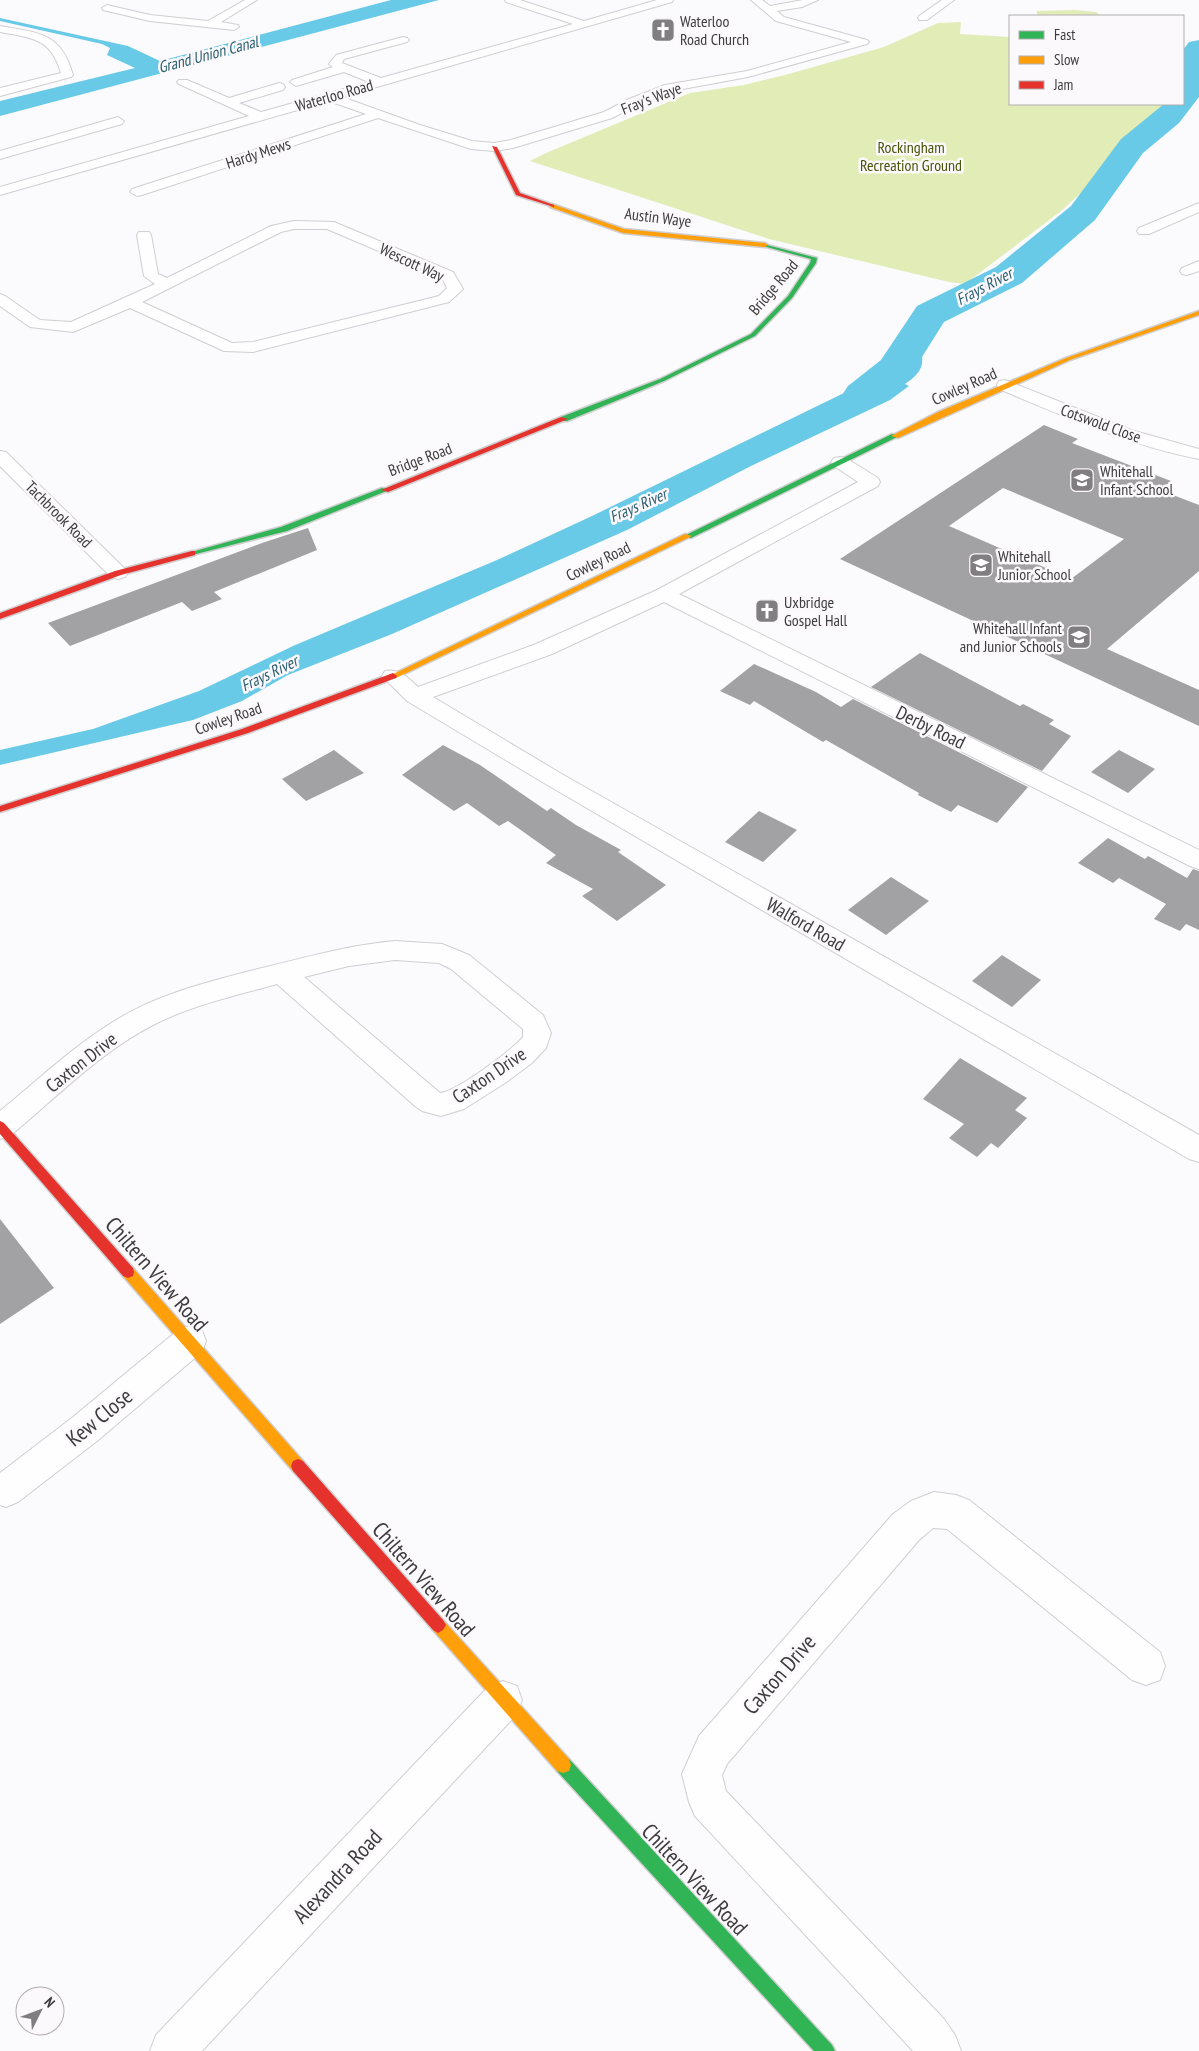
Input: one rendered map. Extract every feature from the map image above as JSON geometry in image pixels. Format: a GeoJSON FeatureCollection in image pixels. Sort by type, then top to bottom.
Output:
{"type":"FeatureCollection","features":[{"type":"Feature","properties":{"kind":"street"},"geometry":{"type":"LineString","coordinates":[[209,25],[252,0]]}},
{"type":"Feature","properties":{"kind":"street"},"geometry":{"type":"LineString","coordinates":[[510,0],[584,24]]}},
{"type":"Feature","properties":{"kind":"street","name":"Waterloo Road"},"geometry":{"type":"LineString","coordinates":[[0,191],[668,0]]}},
{"type":"Feature","properties":{"kind":"street","name":"Fray's Waye"},"geometry":{"type":"LineString","coordinates":[[330,96],[471,145],[494,148],[608,115],[633,102],[669,88],[748,74],[863,42],[780,19],[756,0]]}},
{"type":"Feature","properties":{"kind":"street"},"geometry":{"type":"LineString","coordinates":[[768,9],[798,5],[813,0]]}},
{"type":"Feature","properties":{"kind":"street"},"geometry":{"type":"LineString","coordinates":[[923,18],[948,0]]}},
{"type":"Feature","properties":{"kind":"street"},"geometry":{"type":"LineString","coordinates":[[107,8],[150,18],[234,27]]}},
{"type":"Feature","properties":{"kind":"street"},"geometry":{"type":"LineString","coordinates":[[0,30],[39,38],[52,45],[60,53],[67,75],[0,92]]}},
{"type":"Feature","properties":{"kind":"street"},"geometry":{"type":"LineString","coordinates":[[378,82],[335,64],[340,57],[403,40]]}},
{"type":"Feature","properties":{"kind":"street"},"geometry":{"type":"LineString","coordinates":[[296,82],[344,68]]}},
{"type":"Feature","properties":{"kind":"street"},"geometry":{"type":"LineString","coordinates":[[183,82],[261,116]]}},
{"type":"Feature","properties":{"kind":"street"},"geometry":{"type":"LineString","coordinates":[[228,102],[279,87]]}},
{"type":"Feature","properties":{"kind":"street","name":"Hardy Mews"},"geometry":{"type":"LineString","coordinates":[[137,192],[379,114]]}},
{"type":"Feature","properties":{"kind":"street"},"geometry":{"type":"LineString","coordinates":[[0,155],[118,121]]}},
{"type":"Feature","properties":{"kind":"street"},"geometry":{"type":"LineString","coordinates":[[41,131],[101,161]]}},
{"type":"Feature","properties":{"kind":"street","name":"Austin Waye"},"geometry":{"type":"LineString","coordinates":[[494,148],[518,194],[558,209],[623,230],[772,246],[814,258],[813,263]]}},
{"type":"Feature","properties":{"kind":"street"},"geometry":{"type":"LineString","coordinates":[[1144,231],[1199,207]]}},
{"type":"Feature","properties":{"kind":"street","name":"Wescott Way"},"geometry":{"type":"LineString","coordinates":[[294,225],[329,226],[448,275],[455,290],[444,299],[253,346],[230,348],[130,302],[276,229],[294,225]]}},
{"type":"Feature","properties":{"kind":"street"},"geometry":{"type":"LineString","coordinates":[[1159,225],[1178,232]]}},
{"type":"Feature","properties":{"kind":"street"},"geometry":{"type":"LineString","coordinates":[[144,235],[151,276],[166,283]]}},
{"type":"Feature","properties":{"kind":"street","name":"Bridge Road"},"geometry":{"type":"LineString","coordinates":[[0,616],[118,573],[284,529],[486,451],[662,380],[753,335],[790,298],[813,263]]}},
{"type":"Feature","properties":{"kind":"street"},"geometry":{"type":"LineString","coordinates":[[0,299],[36,324],[56,327],[73,327],[130,302]]}},
{"type":"Feature","properties":{"kind":"street","name":"Cowley Road"},"geometry":{"type":"LineString","coordinates":[[0,809],[245,730],[393,676],[488,633],[840,462],[1005,386],[1068,359],[1199,313]]}},
{"type":"Feature","properties":{"kind":"street","name":"Cotswold Close"},"geometry":{"type":"LineString","coordinates":[[1005,386],[1097,424],[1173,449],[1199,454]]}},
{"type":"Feature","properties":{"kind":"street","name":"Tachbrook Road"},"geometry":{"type":"LineString","coordinates":[[0,456],[118,573]]}},
{"type":"Feature","properties":{"kind":"street"},"geometry":{"type":"LineString","coordinates":[[415,696],[544,649],[664,594],[871,482],[840,462]]}},
{"type":"Feature","properties":{"kind":"street","name":"Derby Road"},"geometry":{"type":"LineString","coordinates":[[664,594],[1199,860]]}},
{"type":"Feature","properties":{"kind":"street","name":"Walford Road"},"geometry":{"type":"LineString","coordinates":[[393,676],[415,696],[552,778],[1199,1150]]}},
{"type":"Feature","properties":{"kind":"street","name":"Caxton Drive"},"geometry":{"type":"LineString","coordinates":[[1,1126],[85,1056],[113,1035],[143,1018],[191,997],[282,973],[328,961],[374,954],[422,951],[448,955],[460,962],[533,1022],[537,1029],[537,1039],[525,1053],[467,1094],[446,1104],[436,1104],[425,1098],[282,973]]}},
{"type":"Feature","properties":{"kind":"street","name":"Chiltern View Road"},"geometry":{"type":"LineString","coordinates":[[1,1126],[503,1700],[826,2051]]}},
{"type":"Feature","properties":{"kind":"street","name":"Kew Close"},"geometry":{"type":"LineString","coordinates":[[6,1490],[85,1429],[190,1341]]}},
{"type":"Feature","properties":{"kind":"street","name":"Caxton Drive"},"geometry":{"type":"LineString","coordinates":[[939,2051],[928,2035],[709,1802],[702,1774],[713,1750],[906,1527],[924,1511],[938,1508],[956,1513],[1146,1666]]}},
{"type":"Feature","properties":{"kind":"street","name":"Alexandra Road"},"geometry":{"type":"LineString","coordinates":[[172,2051],[503,1700]]}},
{"type":"Feature","properties":{"kind":"green space"},"geometry":{"type":"Polygon","coordinates":[[[1075,10],[1096,12],[1100,15],[1037,15],[1037,11],[1075,10]]]}},
{"type":"Feature","properties":{"kind":"green space","name":"Rockingham Recreation Ground"},"geometry":{"type":"Polygon","coordinates":[[[961,22],[960,34],[1009,37],[1009,105],[1164,105],[1108,160],[1083,191],[1061,211],[965,284],[949,282],[769,239],[530,161],[690,93],[744,85],[785,75],[884,47],[938,23],[961,22]]]}},
{"type":"Feature","properties":{"kind":"water","name":"Grand Union Canal"},"geometry":{"type":"Polygon","coordinates":[[[391,0],[439,0],[0,116],[0,101],[135,68],[107,55],[110,48],[102,44],[0,21],[0,18],[128,46],[160,61],[391,0]]]}},
{"type":"Feature","properties":{"kind":"water"},"geometry":{"type":"Polygon","coordinates":[[[913,324],[937,331],[922,355],[920,369],[905,384],[909,386],[890,400],[751,466],[627,530],[392,634],[288,675],[242,701],[193,720],[0,765],[0,750],[93,729],[199,691],[293,646],[497,560],[592,516],[846,392],[873,371],[893,352],[913,324]]]}},
{"type":"Feature","properties":{"kind":"building"},"geometry":{"type":"Polygon","coordinates":[[[1044,425],[1078,439],[1072,443],[1171,481],[1160,490],[1199,505],[1199,571],[1107,649],[1199,690],[1199,726],[840,559],[1044,425]],[[1003,488],[949,526],[1071,579],[1124,539],[1003,488]]]}},
{"type":"Feature","properties":{"kind":"building"},"geometry":{"type":"Polygon","coordinates":[[[308,528],[317,550],[214,592],[222,599],[192,611],[182,602],[70,646],[48,623],[265,542],[308,528]]]}},
{"type":"Feature","properties":{"kind":"building"},"geometry":{"type":"Polygon","coordinates":[[[920,653],[1020,706],[1023,704],[1054,720],[1049,724],[1071,736],[1042,771],[871,687],[920,653]]]}},
{"type":"Feature","properties":{"kind":"building"},"geometry":{"type":"Polygon","coordinates":[[[754,664],[816,692],[841,707],[853,699],[1028,787],[997,823],[958,805],[951,812],[918,795],[919,793],[826,740],[823,742],[754,701],[750,705],[720,691],[754,664]]]}},
{"type":"Feature","properties":{"kind":"building"},"geometry":{"type":"Polygon","coordinates":[[[443,745],[480,765],[547,811],[551,808],[576,825],[621,850],[618,852],[666,885],[617,921],[582,896],[593,889],[546,863],[556,855],[508,821],[499,826],[467,803],[454,811],[402,775],[443,745]]]}},
{"type":"Feature","properties":{"kind":"building"},"geometry":{"type":"Polygon","coordinates":[[[334,750],[364,773],[306,801],[282,779],[334,750]]]}},
{"type":"Feature","properties":{"kind":"building"},"geometry":{"type":"Polygon","coordinates":[[[1119,750],[1155,769],[1128,793],[1091,772],[1119,750]]]}},
{"type":"Feature","properties":{"kind":"building"},"geometry":{"type":"Polygon","coordinates":[[[759,811],[797,830],[763,862],[725,842],[759,811]]]}},
{"type":"Feature","properties":{"kind":"building"},"geometry":{"type":"Polygon","coordinates":[[[1108,838],[1145,859],[1148,856],[1187,878],[1193,869],[1199,871],[1199,930],[1186,924],[1180,931],[1154,919],[1166,904],[1119,878],[1113,883],[1078,863],[1108,838]]]}},
{"type":"Feature","properties":{"kind":"building"},"geometry":{"type":"Polygon","coordinates":[[[891,877],[929,901],[886,935],[848,910],[891,877]]]}},
{"type":"Feature","properties":{"kind":"building"},"geometry":{"type":"Polygon","coordinates":[[[1002,955],[1041,980],[1012,1007],[972,981],[1002,955]]]}},
{"type":"Feature","properties":{"kind":"building"},"geometry":{"type":"Polygon","coordinates":[[[960,1058],[1027,1098],[1015,1110],[1027,1118],[998,1148],[991,1143],[977,1157],[949,1138],[964,1124],[923,1099],[960,1058]]]}},
{"type":"Feature","properties":{"kind":"building"},"geometry":{"type":"Polygon","coordinates":[[[0,1219],[54,1288],[0,1324],[0,1219]]]}},
{"type":"Feature","properties":{"kind":"waterway","name":"Frays River"},"geometry":{"type":"LineString","coordinates":[[1184,74],[1187,64],[1199,48]]}},
{"type":"Feature","properties":{"kind":"waterway","name":"Frays River"},"geometry":{"type":"LineString","coordinates":[[1184,74],[1184,80]]}},
{"type":"Feature","properties":{"kind":"waterway","name":"Frays River"},"geometry":{"type":"LineString","coordinates":[[1184,80],[1187,94],[1184,98]]}},
{"type":"Feature","properties":{"kind":"waterway","name":"Frays River"},"geometry":{"type":"LineString","coordinates":[[862,395],[896,368],[930,314],[1009,275],[1083,213],[1132,146],[1168,117],[1178,105]]}},
{"type":"Feature","properties":{"kind":"traffic: fast"},"geometry":{"type":"LineString","coordinates":[[564,419],[662,380],[753,335],[790,297],[813,263],[814,258],[765,245]]}},
{"type":"Feature","properties":{"kind":"traffic: fast"},"geometry":{"type":"LineString","coordinates":[[688,536],[895,436]]}},
{"type":"Feature","properties":{"kind":"traffic: fast"},"geometry":{"type":"LineString","coordinates":[[192,553],[284,529],[385,490]]}},
{"type":"Feature","properties":{"kind":"traffic: fast"},"geometry":{"type":"LineString","coordinates":[[563,1765],[826,2051]]}},
{"type":"Feature","properties":{"kind":"traffic: slow"},"geometry":{"type":"LineString","coordinates":[[552,206],[623,231],[765,245]]}},
{"type":"Feature","properties":{"kind":"traffic: slow"},"geometry":{"type":"LineString","coordinates":[[895,436],[1068,359],[1199,313]]}},
{"type":"Feature","properties":{"kind":"traffic: slow"},"geometry":{"type":"LineString","coordinates":[[393,676],[688,536]]}},
{"type":"Feature","properties":{"kind":"traffic: slow"},"geometry":{"type":"LineString","coordinates":[[128,1272],[298,1466]]}},
{"type":"Feature","properties":{"kind":"traffic: slow"},"geometry":{"type":"LineString","coordinates":[[438,1625],[563,1765]]}},
{"type":"Feature","properties":{"kind":"traffic: jam"},"geometry":{"type":"LineString","coordinates":[[494,147],[518,194],[552,206]]}},
{"type":"Feature","properties":{"kind":"traffic: jam"},"geometry":{"type":"LineString","coordinates":[[385,490],[564,419]]}},
{"type":"Feature","properties":{"kind":"traffic: jam"},"geometry":{"type":"LineString","coordinates":[[0,616],[118,573],[192,553]]}},
{"type":"Feature","properties":{"kind":"traffic: jam"},"geometry":{"type":"LineString","coordinates":[[0,809],[245,731],[393,676]]}},
{"type":"Feature","properties":{"kind":"traffic: jam"},"geometry":{"type":"LineString","coordinates":[[0,1126],[128,1272]]}},
{"type":"Feature","properties":{"kind":"traffic: jam"},"geometry":{"type":"LineString","coordinates":[[298,1466],[438,1625]]}},
{"type":"Feature","properties":{"kind":"place","name":"Waterloo Road Church"},"geometry":{"type":"Point","coordinates":[663,30]}},
{"type":"Feature","properties":{"kind":"place","name":"Whitehall Infant School"},"geometry":{"type":"Point","coordinates":[1082,480]}},
{"type":"Feature","properties":{"kind":"place","name":"Whitehall Junior School"},"geometry":{"type":"Point","coordinates":[981,565]}},
{"type":"Feature","properties":{"kind":"place","name":"Uxbridge Gospel Hall"},"geometry":{"type":"Point","coordinates":[767,611]}},
{"type":"Feature","properties":{"kind":"place","name":"Whitehall Infant and Junior Schools"},"geometry":{"type":"Point","coordinates":[1079,637]}}]}
